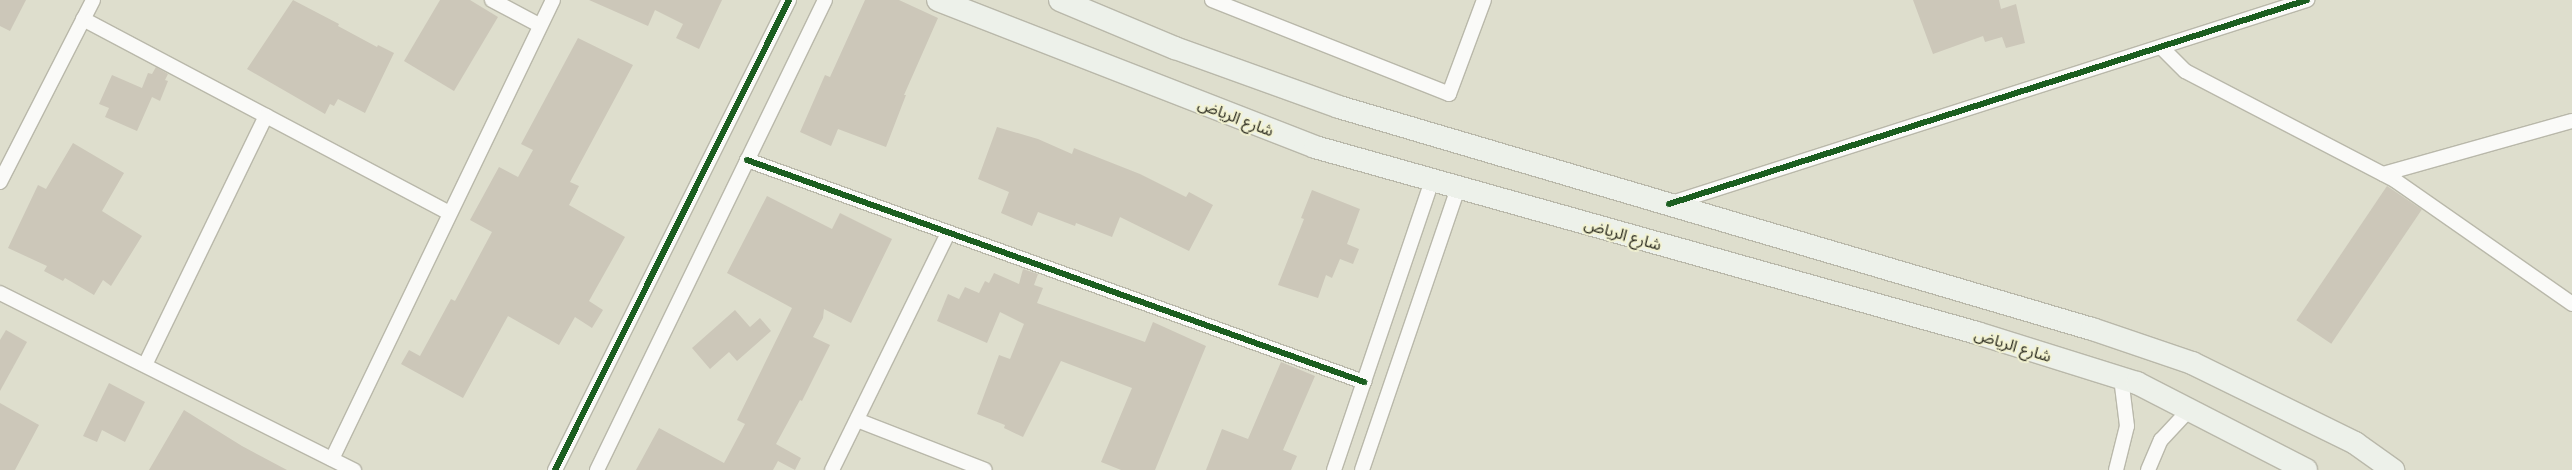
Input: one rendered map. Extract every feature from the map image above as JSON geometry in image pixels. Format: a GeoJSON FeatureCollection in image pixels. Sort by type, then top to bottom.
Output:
{"type":"FeatureCollection","features":[{"type":"Feature","properties":{"kind":"main road","name":"شارع الرياض"},"geometry":{"type":"LineString","coordinates":[[938,0],[1315,148],[1978,333],[2136,383],[2306,470]]}},
{"type":"Feature","properties":{"kind":"main road"},"geometry":{"type":"LineString","coordinates":[[1060,0],[1174,48],[1339,107],[2092,329],[2192,363],[2355,443],[2393,470]]}},
{"type":"Feature","properties":{"kind":"street"},"geometry":{"type":"LineString","coordinates":[[0,182],[93,0]]}},
{"type":"Feature","properties":{"kind":"street"},"geometry":{"type":"LineString","coordinates":[[492,0],[539,25]]}},
{"type":"Feature","properties":{"kind":"street"},"geometry":{"type":"LineString","coordinates":[[332,459],[539,25],[553,0]]}},
{"type":"Feature","properties":{"kind":"street"},"geometry":{"type":"LineString","coordinates":[[556,470],[789,0]]}},
{"type":"Feature","properties":{"kind":"street"},"geometry":{"type":"LineString","coordinates":[[597,470],[825,0]]}},
{"type":"Feature","properties":{"kind":"street"},"geometry":{"type":"LineString","coordinates":[[1212,0],[1449,94],[1484,0]]}},
{"type":"Feature","properties":{"kind":"street"},"geometry":{"type":"LineString","coordinates":[[1669,204],[2307,0]]}},
{"type":"Feature","properties":{"kind":"street"},"geometry":{"type":"LineString","coordinates":[[83,19],[449,213]]}},
{"type":"Feature","properties":{"kind":"street"},"geometry":{"type":"LineString","coordinates":[[2161,47],[2185,71],[2382,174],[2572,304]]}},
{"type":"Feature","properties":{"kind":"street"},"geometry":{"type":"LineString","coordinates":[[144,365],[266,116]]}},
{"type":"Feature","properties":{"kind":"street"},"geometry":{"type":"LineString","coordinates":[[2382,174],[2572,121]]}},
{"type":"Feature","properties":{"kind":"street"},"geometry":{"type":"LineString","coordinates":[[747,160],[1364,382]]}},
{"type":"Feature","properties":{"kind":"street"},"geometry":{"type":"LineString","coordinates":[[1334,470],[1432,180]]}},
{"type":"Feature","properties":{"kind":"street"},"geometry":{"type":"LineString","coordinates":[[1362,470],[1458,188]]}},
{"type":"Feature","properties":{"kind":"street"},"geometry":{"type":"LineString","coordinates":[[832,470],[948,233]]}},
{"type":"Feature","properties":{"kind":"street"},"geometry":{"type":"LineString","coordinates":[[0,293],[354,470]]}},
{"type":"Feature","properties":{"kind":"street"},"geometry":{"type":"LineString","coordinates":[[2116,470],[2127,426],[2121,378]]}},
{"type":"Feature","properties":{"kind":"street"},"geometry":{"type":"LineString","coordinates":[[2148,470],[2161,440],[2189,410]]}},
{"type":"Feature","properties":{"kind":"street"},"geometry":{"type":"LineString","coordinates":[[857,420],[985,470]]}},
{"type":"Feature","properties":{"kind":"building"},"geometry":{"type":"Polygon","coordinates":[[[0,0],[26,0],[10,31],[0,26],[0,0]]]}},
{"type":"Feature","properties":{"kind":"building"},"geometry":{"type":"Polygon","coordinates":[[[293,0],[339,24],[338,26],[377,47],[378,45],[394,53],[365,113],[338,99],[334,106],[330,104],[325,114],[247,69],[293,0]]]}},
{"type":"Feature","properties":{"kind":"building"},"geometry":{"type":"Polygon","coordinates":[[[440,0],[470,0],[498,17],[454,91],[404,61],[440,0]]]}},
{"type":"Feature","properties":{"kind":"building"},"geometry":{"type":"Polygon","coordinates":[[[589,0],[722,0],[699,49],[676,38],[683,24],[655,10],[648,26],[589,0]]]}},
{"type":"Feature","properties":{"kind":"building"},"geometry":{"type":"Polygon","coordinates":[[[865,0],[899,0],[938,18],[904,95],[906,95],[886,147],[838,129],[831,146],[800,132],[825,75],[830,77],[865,0]]]}},
{"type":"Feature","properties":{"kind":"building"},"geometry":{"type":"Polygon","coordinates":[[[1913,0],[1999,0],[2001,9],[2016,4],[2025,43],[2006,48],[2002,37],[1985,42],[1983,36],[1933,54],[1913,0]]]}},
{"type":"Feature","properties":{"kind":"building"},"geometry":{"type":"Polygon","coordinates":[[[578,38],[633,65],[570,182],[579,186],[569,205],[625,237],[589,301],[603,310],[592,328],[575,317],[559,345],[508,316],[463,398],[401,364],[409,350],[420,356],[451,299],[455,301],[492,232],[470,220],[499,167],[518,177],[533,150],[521,144],[578,38]]]}},
{"type":"Feature","properties":{"kind":"building"},"geometry":{"type":"Polygon","coordinates":[[[156,67],[168,74],[165,80],[168,81],[160,101],[152,97],[137,131],[105,117],[109,108],[99,104],[112,75],[142,88],[148,73],[152,74],[156,67]]]}},
{"type":"Feature","properties":{"kind":"building"},"geometry":{"type":"Polygon","coordinates":[[[997,127],[1038,139],[1072,154],[1074,148],[1140,174],[1186,197],[1189,192],[1213,205],[1189,251],[1120,217],[1112,237],[1076,223],[1075,226],[1038,212],[1032,226],[1001,213],[1009,192],[978,179],[997,127]]]}},
{"type":"Feature","properties":{"kind":"building"},"geometry":{"type":"Polygon","coordinates":[[[73,143],[124,173],[102,211],[142,236],[111,286],[103,280],[94,295],[65,278],[63,281],[44,271],[47,266],[8,248],[38,185],[46,189],[73,143]]]}},
{"type":"Feature","properties":{"kind":"building"},"geometry":{"type":"Polygon","coordinates":[[[2387,186],[2422,209],[2331,344],[2296,320],[2387,186]]]}},
{"type":"Feature","properties":{"kind":"building"},"geometry":{"type":"Polygon","coordinates":[[[1312,190],[1360,209],[1347,244],[1359,249],[1353,264],[1340,259],[1332,278],[1326,275],[1318,298],[1278,285],[1304,219],[1301,218],[1312,190]]]}},
{"type":"Feature","properties":{"kind":"building"},"geometry":{"type":"Polygon","coordinates":[[[767,196],[832,229],[840,213],[892,239],[851,323],[824,309],[823,318],[813,337],[830,345],[802,401],[800,400],[776,444],[801,458],[795,470],[778,461],[773,470],[636,470],[659,428],[724,463],[745,424],[737,420],[792,308],[727,273],[767,196]]]}},
{"type":"Feature","properties":{"kind":"building"},"geometry":{"type":"Polygon","coordinates":[[[1023,269],[1038,274],[1034,285],[1043,288],[1037,303],[1145,342],[1153,322],[1206,346],[1155,470],[1121,470],[1101,462],[1132,388],[1061,361],[1023,437],[1004,428],[1005,425],[977,414],[999,355],[1010,359],[1024,324],[1000,312],[987,343],[937,321],[948,294],[959,299],[965,287],[979,293],[985,281],[989,283],[994,273],[1019,284],[1023,269]]]}},
{"type":"Feature","properties":{"kind":"building"},"geometry":{"type":"Polygon","coordinates":[[[735,310],[750,327],[760,318],[771,331],[737,361],[729,352],[710,369],[692,348],[735,310]]]}},
{"type":"Feature","properties":{"kind":"building"},"geometry":{"type":"Polygon","coordinates":[[[6,330],[27,342],[0,391],[0,340],[6,330]]]}},
{"type":"Feature","properties":{"kind":"building"},"geometry":{"type":"Polygon","coordinates":[[[1281,362],[1315,376],[1283,450],[1297,456],[1291,470],[1206,470],[1222,429],[1248,439],[1281,362]]]}},
{"type":"Feature","properties":{"kind":"building"},"geometry":{"type":"Polygon","coordinates":[[[109,383],[145,402],[125,442],[102,430],[97,442],[83,436],[109,383]]]}},
{"type":"Feature","properties":{"kind":"building"},"geometry":{"type":"Polygon","coordinates":[[[0,403],[39,425],[15,470],[0,470],[0,403]]]}},
{"type":"Feature","properties":{"kind":"building"},"geometry":{"type":"Polygon","coordinates":[[[184,410],[242,446],[287,470],[149,470],[184,410]]]}},
{"type":"Feature","properties":{"kind":"cycle path"},"geometry":{"type":"LineString","coordinates":[[555,470],[789,0]]}},
{"type":"Feature","properties":{"kind":"cycle path"},"geometry":{"type":"LineString","coordinates":[[1669,204],[2307,0]]}},
{"type":"Feature","properties":{"kind":"cycle path"},"geometry":{"type":"LineString","coordinates":[[747,160],[1364,382]]}}]}
